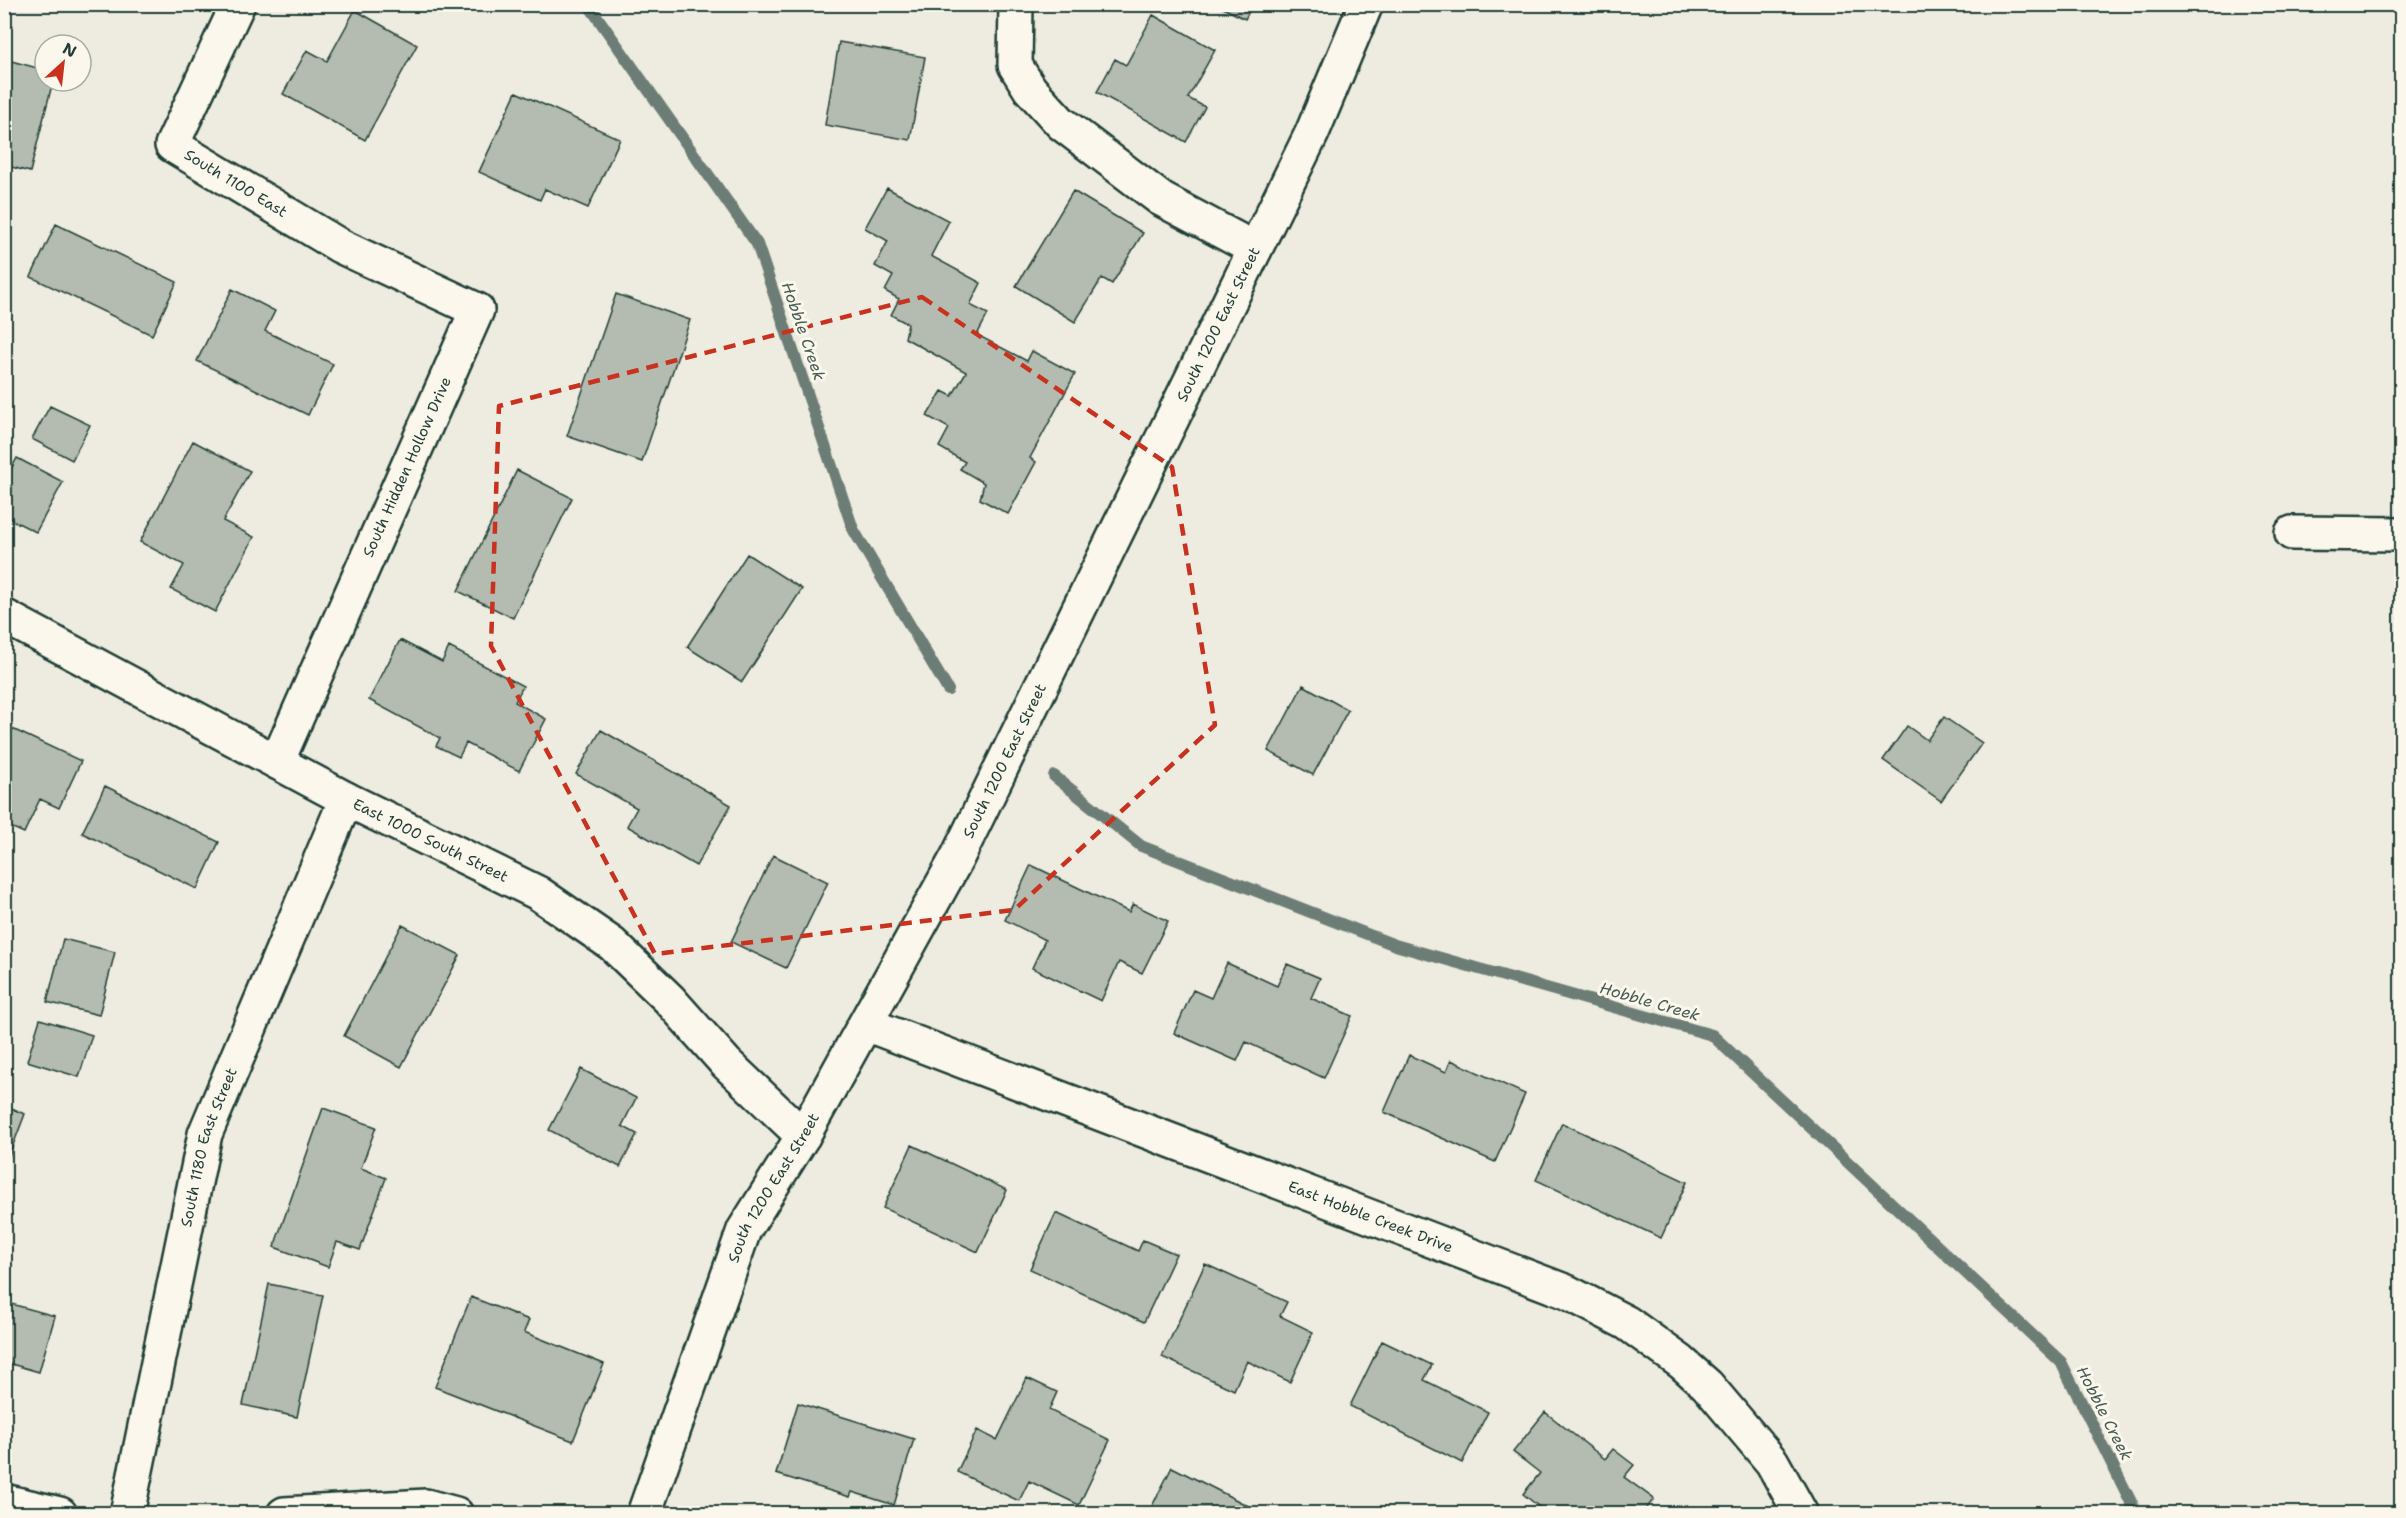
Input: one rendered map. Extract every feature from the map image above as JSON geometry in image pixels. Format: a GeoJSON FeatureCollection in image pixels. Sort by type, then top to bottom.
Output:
{"type":"FeatureCollection","features":[{"type":"Feature","properties":{"kind":"street","name":"South 1100 East"},"geometry":{"type":"LineString","coordinates":[[238,4],[172,145],[340,246]]}},
{"type":"Feature","properties":{"kind":"street"},"geometry":{"type":"LineString","coordinates":[[1016,4],[1015,65],[1030,89],[1061,123],[1161,199],[1255,249]]}},
{"type":"Feature","properties":{"kind":"street","name":"South 1200 East Street"},"geometry":{"type":"LineString","coordinates":[[644,1514],[744,1230],[803,1136],[957,858],[1312,133],[1366,4]]}},
{"type":"Feature","properties":{"kind":"street","name":"South Hidden Hollow Drive"},"geometry":{"type":"LineString","coordinates":[[277,762],[477,310],[340,246]]}},
{"type":"Feature","properties":{"kind":"street"},"geometry":{"type":"LineString","coordinates":[[2292,533],[2402,534]]}},
{"type":"Feature","properties":{"kind":"street","name":"East 1000 South Street"},"geometry":{"type":"LineString","coordinates":[[4,616],[346,799],[538,893],[612,944],[669,999],[726,1064],[803,1136]]}},
{"type":"Feature","properties":{"kind":"street","name":"South 1180 East Street"},"geometry":{"type":"LineString","coordinates":[[127,1514],[205,1134],[346,799]]}},
{"type":"Feature","properties":{"kind":"street","name":"East Hobble Creek Drive"},"geometry":{"type":"LineString","coordinates":[[866,1024],[1567,1292],[1627,1323],[1681,1362],[1707,1385],[1772,1462],[1801,1514]]}},
{"type":"Feature","properties":{"kind":"street"},"geometry":{"type":"LineString","coordinates":[[4,1501],[60,1514]]}},
{"type":"Feature","properties":{"kind":"street"},"geometry":{"type":"LineString","coordinates":[[284,1514],[426,1506],[456,1514]]}},
{"type":"Feature","properties":{"kind":"highlighted area"},"geometry":{"type":"Polygon","coordinates":[[[922,297],[1172,467],[1215,725],[1014,910],[655,954],[491,646],[499,406],[922,297]]]}},
{"type":"Feature","properties":{"kind":"building"},"geometry":{"type":"Polygon","coordinates":[[[1215,4],[1253,4],[1245,19],[1215,4]]]}},
{"type":"Feature","properties":{"kind":"building"},"geometry":{"type":"Polygon","coordinates":[[[355,10],[417,45],[365,140],[283,94],[307,50],[327,61],[355,10]]]}},
{"type":"Feature","properties":{"kind":"building"},"geometry":{"type":"Polygon","coordinates":[[[1153,15],[1215,50],[1188,98],[1205,107],[1186,142],[1097,92],[1115,59],[1126,65],[1153,15]]]}},
{"type":"Feature","properties":{"kind":"building"},"geometry":{"type":"Polygon","coordinates":[[[839,42],[925,57],[910,140],[825,125],[839,42]]]}},
{"type":"Feature","properties":{"kind":"building"},"geometry":{"type":"Polygon","coordinates":[[[4,59],[33,67],[33,93],[50,93],[30,172],[4,165],[4,59]]]}},
{"type":"Feature","properties":{"kind":"building"},"geometry":{"type":"Polygon","coordinates":[[[516,92],[620,139],[588,208],[545,189],[540,200],[479,172],[516,92]]]}},
{"type":"Feature","properties":{"kind":"building"},"geometry":{"type":"Polygon","coordinates":[[[887,188],[949,221],[931,256],[981,283],[970,305],[988,314],[977,335],[1027,361],[1032,351],[1075,374],[1030,458],[1036,462],[1008,514],[980,499],[984,483],[960,469],[965,462],[939,447],[949,428],[927,416],[942,391],[952,396],[966,372],[905,338],[908,324],[891,315],[899,299],[885,291],[893,276],[875,266],[888,241],[865,228],[887,188]]]}},
{"type":"Feature","properties":{"kind":"building"},"geometry":{"type":"Polygon","coordinates":[[[1073,191],[1143,233],[1112,284],[1102,278],[1075,322],[1016,286],[1073,191]]]}},
{"type":"Feature","properties":{"kind":"building"},"geometry":{"type":"Polygon","coordinates":[[[56,224],[177,282],[152,335],[31,277],[56,224]]]}},
{"type":"Feature","properties":{"kind":"building"},"geometry":{"type":"Polygon","coordinates":[[[232,289],[275,311],[265,331],[333,364],[308,415],[197,361],[232,289]]]}},
{"type":"Feature","properties":{"kind":"building"},"geometry":{"type":"Polygon","coordinates":[[[616,294],[690,320],[642,462],[567,436],[616,294]]]}},
{"type":"Feature","properties":{"kind":"building"},"geometry":{"type":"Polygon","coordinates":[[[50,406],[90,425],[72,460],[32,439],[50,406]]]}},
{"type":"Feature","properties":{"kind":"building"},"geometry":{"type":"Polygon","coordinates":[[[193,441],[250,471],[223,521],[254,537],[215,612],[171,589],[184,565],[140,542],[193,441]]]}},
{"type":"Feature","properties":{"kind":"building"},"geometry":{"type":"Polygon","coordinates":[[[17,458],[63,482],[36,532],[4,516],[4,482],[17,458]]]}},
{"type":"Feature","properties":{"kind":"building"},"geometry":{"type":"Polygon","coordinates":[[[517,470],[572,498],[513,618],[458,591],[517,470]]]}},
{"type":"Feature","properties":{"kind":"building"},"geometry":{"type":"Polygon","coordinates":[[[747,554],[802,589],[742,682],[687,647],[747,554]]]}},
{"type":"Feature","properties":{"kind":"building"},"geometry":{"type":"Polygon","coordinates":[[[400,640],[442,662],[449,647],[523,686],[515,702],[546,719],[519,771],[466,743],[459,757],[436,746],[440,738],[369,700],[400,640]]]}},
{"type":"Feature","properties":{"kind":"building"},"geometry":{"type":"Polygon","coordinates":[[[1303,685],[1348,710],[1313,775],[1268,751],[1303,685]]]}},
{"type":"Feature","properties":{"kind":"building"},"geometry":{"type":"Polygon","coordinates":[[[1944,717],[1982,743],[1941,801],[1883,760],[1907,726],[1927,740],[1944,717]]]}},
{"type":"Feature","properties":{"kind":"building"},"geometry":{"type":"Polygon","coordinates":[[[4,725],[81,761],[59,808],[40,799],[24,833],[4,824],[4,725]]]}},
{"type":"Feature","properties":{"kind":"building"},"geometry":{"type":"Polygon","coordinates":[[[601,730],[731,805],[696,866],[627,826],[637,808],[576,774],[601,730]]]}},
{"type":"Feature","properties":{"kind":"building"},"geometry":{"type":"Polygon","coordinates":[[[105,786],[219,842],[197,889],[82,833],[105,786]]]}},
{"type":"Feature","properties":{"kind":"building"},"geometry":{"type":"Polygon","coordinates":[[[773,855],[828,882],[786,968],[731,942],[773,855]]]}},
{"type":"Feature","properties":{"kind":"building"},"geometry":{"type":"Polygon","coordinates":[[[1031,865],[1129,912],[1133,904],[1168,921],[1142,973],[1119,962],[1101,1001],[1032,968],[1045,940],[1005,920],[1031,865]]]}},
{"type":"Feature","properties":{"kind":"building"},"geometry":{"type":"Polygon","coordinates":[[[402,925],[460,955],[401,1067],[344,1036],[402,925]]]}},
{"type":"Feature","properties":{"kind":"building"},"geometry":{"type":"Polygon","coordinates":[[[63,939],[115,952],[99,1015],[47,1002],[63,939]]]}},
{"type":"Feature","properties":{"kind":"building"},"geometry":{"type":"Polygon","coordinates":[[[1227,963],[1277,986],[1287,964],[1320,978],[1311,998],[1352,1016],[1324,1078],[1246,1042],[1237,1061],[1174,1033],[1193,990],[1211,998],[1227,963]]]}},
{"type":"Feature","properties":{"kind":"building"},"geometry":{"type":"Polygon","coordinates":[[[40,1019],[92,1035],[79,1077],[27,1061],[40,1019]]]}},
{"type":"Feature","properties":{"kind":"building"},"geometry":{"type":"Polygon","coordinates":[[[1409,1055],[1446,1072],[1451,1060],[1525,1094],[1495,1162],[1384,1112],[1409,1055]]]}},
{"type":"Feature","properties":{"kind":"building"},"geometry":{"type":"Polygon","coordinates":[[[581,1069],[636,1098],[622,1126],[637,1134],[620,1167],[549,1130],[581,1069]]]}},
{"type":"Feature","properties":{"kind":"building"},"geometry":{"type":"Polygon","coordinates":[[[4,1106],[25,1114],[4,1169],[4,1106]]]}},
{"type":"Feature","properties":{"kind":"building"},"geometry":{"type":"Polygon","coordinates":[[[323,1108],[376,1127],[361,1168],[386,1178],[360,1250],[337,1242],[328,1267],[274,1247],[323,1108]]]}},
{"type":"Feature","properties":{"kind":"building"},"geometry":{"type":"Polygon","coordinates":[[[1562,1123],[1687,1182],[1661,1238],[1536,1180],[1562,1123]]]}},
{"type":"Feature","properties":{"kind":"building"},"geometry":{"type":"Polygon","coordinates":[[[912,1145],[1007,1190],[978,1252],[883,1208],[912,1145]]]}},
{"type":"Feature","properties":{"kind":"building"},"geometry":{"type":"Polygon","coordinates":[[[1056,1213],[1138,1251],[1143,1240],[1176,1254],[1144,1322],[1030,1269],[1056,1213]]]}},
{"type":"Feature","properties":{"kind":"building"},"geometry":{"type":"Polygon","coordinates":[[[1205,1264],[1287,1302],[1280,1316],[1313,1332],[1290,1382],[1247,1361],[1234,1390],[1162,1357],[1205,1264]]]}},
{"type":"Feature","properties":{"kind":"building"},"geometry":{"type":"Polygon","coordinates":[[[269,1284],[323,1295],[297,1417],[243,1405],[269,1284]]]}},
{"type":"Feature","properties":{"kind":"building"},"geometry":{"type":"Polygon","coordinates":[[[471,1297],[529,1320],[524,1332],[604,1364],[573,1441],[435,1387],[471,1297]]]}},
{"type":"Feature","properties":{"kind":"building"},"geometry":{"type":"Polygon","coordinates":[[[4,1302],[55,1316],[39,1372],[4,1362],[4,1302]]]}},
{"type":"Feature","properties":{"kind":"building"},"geometry":{"type":"Polygon","coordinates":[[[1382,1341],[1432,1365],[1424,1380],[1488,1412],[1462,1463],[1350,1406],[1382,1341]]]}},
{"type":"Feature","properties":{"kind":"building"},"geometry":{"type":"Polygon","coordinates":[[[1027,1378],[1057,1392],[1049,1410],[1110,1440],[1079,1505],[1029,1481],[1019,1501],[957,1472],[977,1430],[997,1440],[1027,1378]]]}},
{"type":"Feature","properties":{"kind":"building"},"geometry":{"type":"Polygon","coordinates":[[[798,1403],[914,1439],[894,1505],[852,1492],[850,1497],[776,1474],[798,1403]]]}},
{"type":"Feature","properties":{"kind":"building"},"geometry":{"type":"Polygon","coordinates":[[[1545,1412],[1605,1459],[1613,1449],[1634,1465],[1624,1477],[1654,1499],[1642,1514],[1548,1514],[1523,1494],[1540,1473],[1513,1452],[1545,1412]]]}},
{"type":"Feature","properties":{"kind":"building"},"geometry":{"type":"Polygon","coordinates":[[[1172,1467],[1264,1514],[1148,1514],[1172,1467]]]}},
{"type":"Feature","properties":{"kind":"waterway","name":"Hobble Creek"},"geometry":{"type":"LineString","coordinates":[[588,4],[757,244],[853,529],[948,690]]}},
{"type":"Feature","properties":{"kind":"waterway","name":"Hobble Creek"},"geometry":{"type":"LineString","coordinates":[[1054,776],[1141,846],[1395,945],[1712,1035],[2061,1362],[2137,1514]]}}]}
